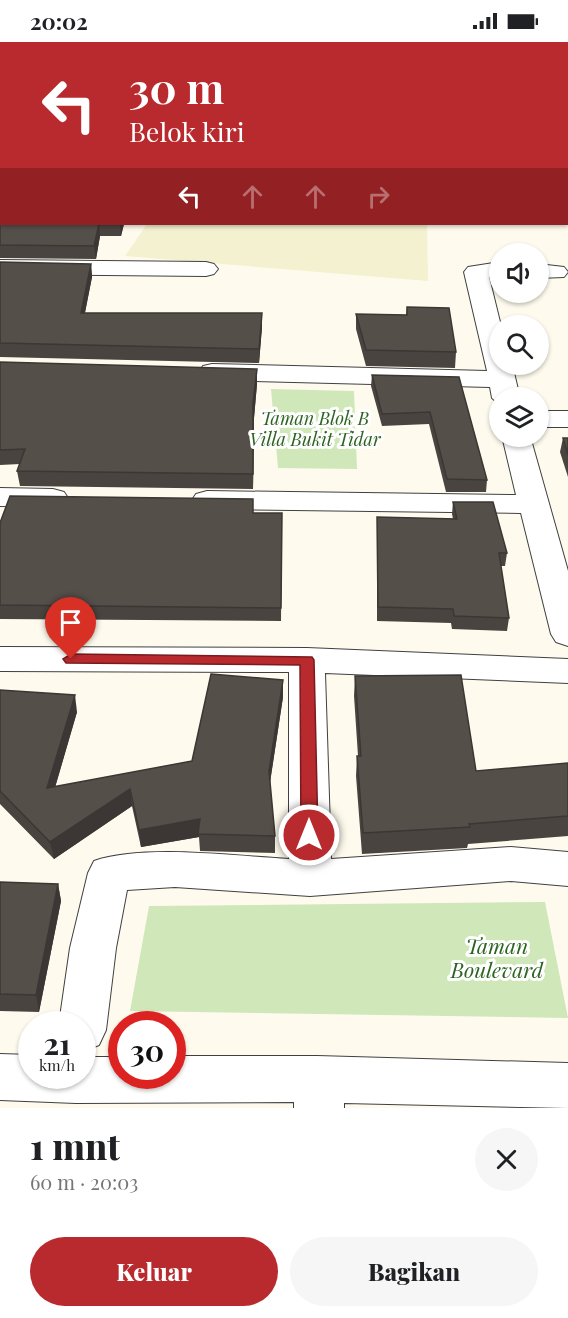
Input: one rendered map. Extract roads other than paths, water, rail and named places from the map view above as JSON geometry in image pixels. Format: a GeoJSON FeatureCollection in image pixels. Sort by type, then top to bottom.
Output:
{"type":"FeatureCollection","features":[{"type":"Feature","properties":{"kind":"street"},"geometry":{"type":"LineString","coordinates":[[0,267],[206,269]]}},
{"type":"Feature","properties":{"kind":"street"},"geometry":{"type":"LineString","coordinates":[[489,270],[476,272],[504,387]]}},
{"type":"Feature","properties":{"kind":"street"},"geometry":{"type":"LineString","coordinates":[[191,371],[489,387]]}},
{"type":"Feature","properties":{"kind":"street"},"geometry":{"type":"LineString","coordinates":[[549,419],[568,419]]}},
{"type":"Feature","properties":{"kind":"street"},"geometry":{"type":"LineString","coordinates":[[519,447],[568,634]]}},
{"type":"Feature","properties":{"kind":"street"},"geometry":{"type":"LineString","coordinates":[[0,497],[83,498]]}},
{"type":"Feature","properties":{"kind":"street"},"geometry":{"type":"LineString","coordinates":[[177,499],[532,504]]}},
{"type":"Feature","properties":{"kind":"street"},"geometry":{"type":"LineString","coordinates":[[0,659],[307,660],[568,671]]}},
{"type":"Feature","properties":{"kind":"street"},"geometry":{"type":"LineString","coordinates":[[307,660],[310,879]]}},
{"type":"Feature","properties":{"kind":"street"},"geometry":{"type":"LineString","coordinates":[[85,1011],[93,948],[110,873],[175,870],[310,879],[511,864],[568,869]]}},
{"type":"Feature","properties":{"kind":"street"},"geometry":{"type":"LineString","coordinates":[[0,1077],[18,1077]]}},
{"type":"Feature","properties":{"kind":"street"},"geometry":{"type":"LineString","coordinates":[[96,1079],[318,1094],[568,1087]]}},
{"type":"Feature","properties":{"kind":"park label","name":"Taman Blok B Villa Bukit Tidar"},"geometry":{"type":"Point","coordinates":[315,430]}},
{"type":"Feature","properties":{"kind":"park label","name":"Taman Boulevard"},"geometry":{"type":"Point","coordinates":[497,959]}}]}
